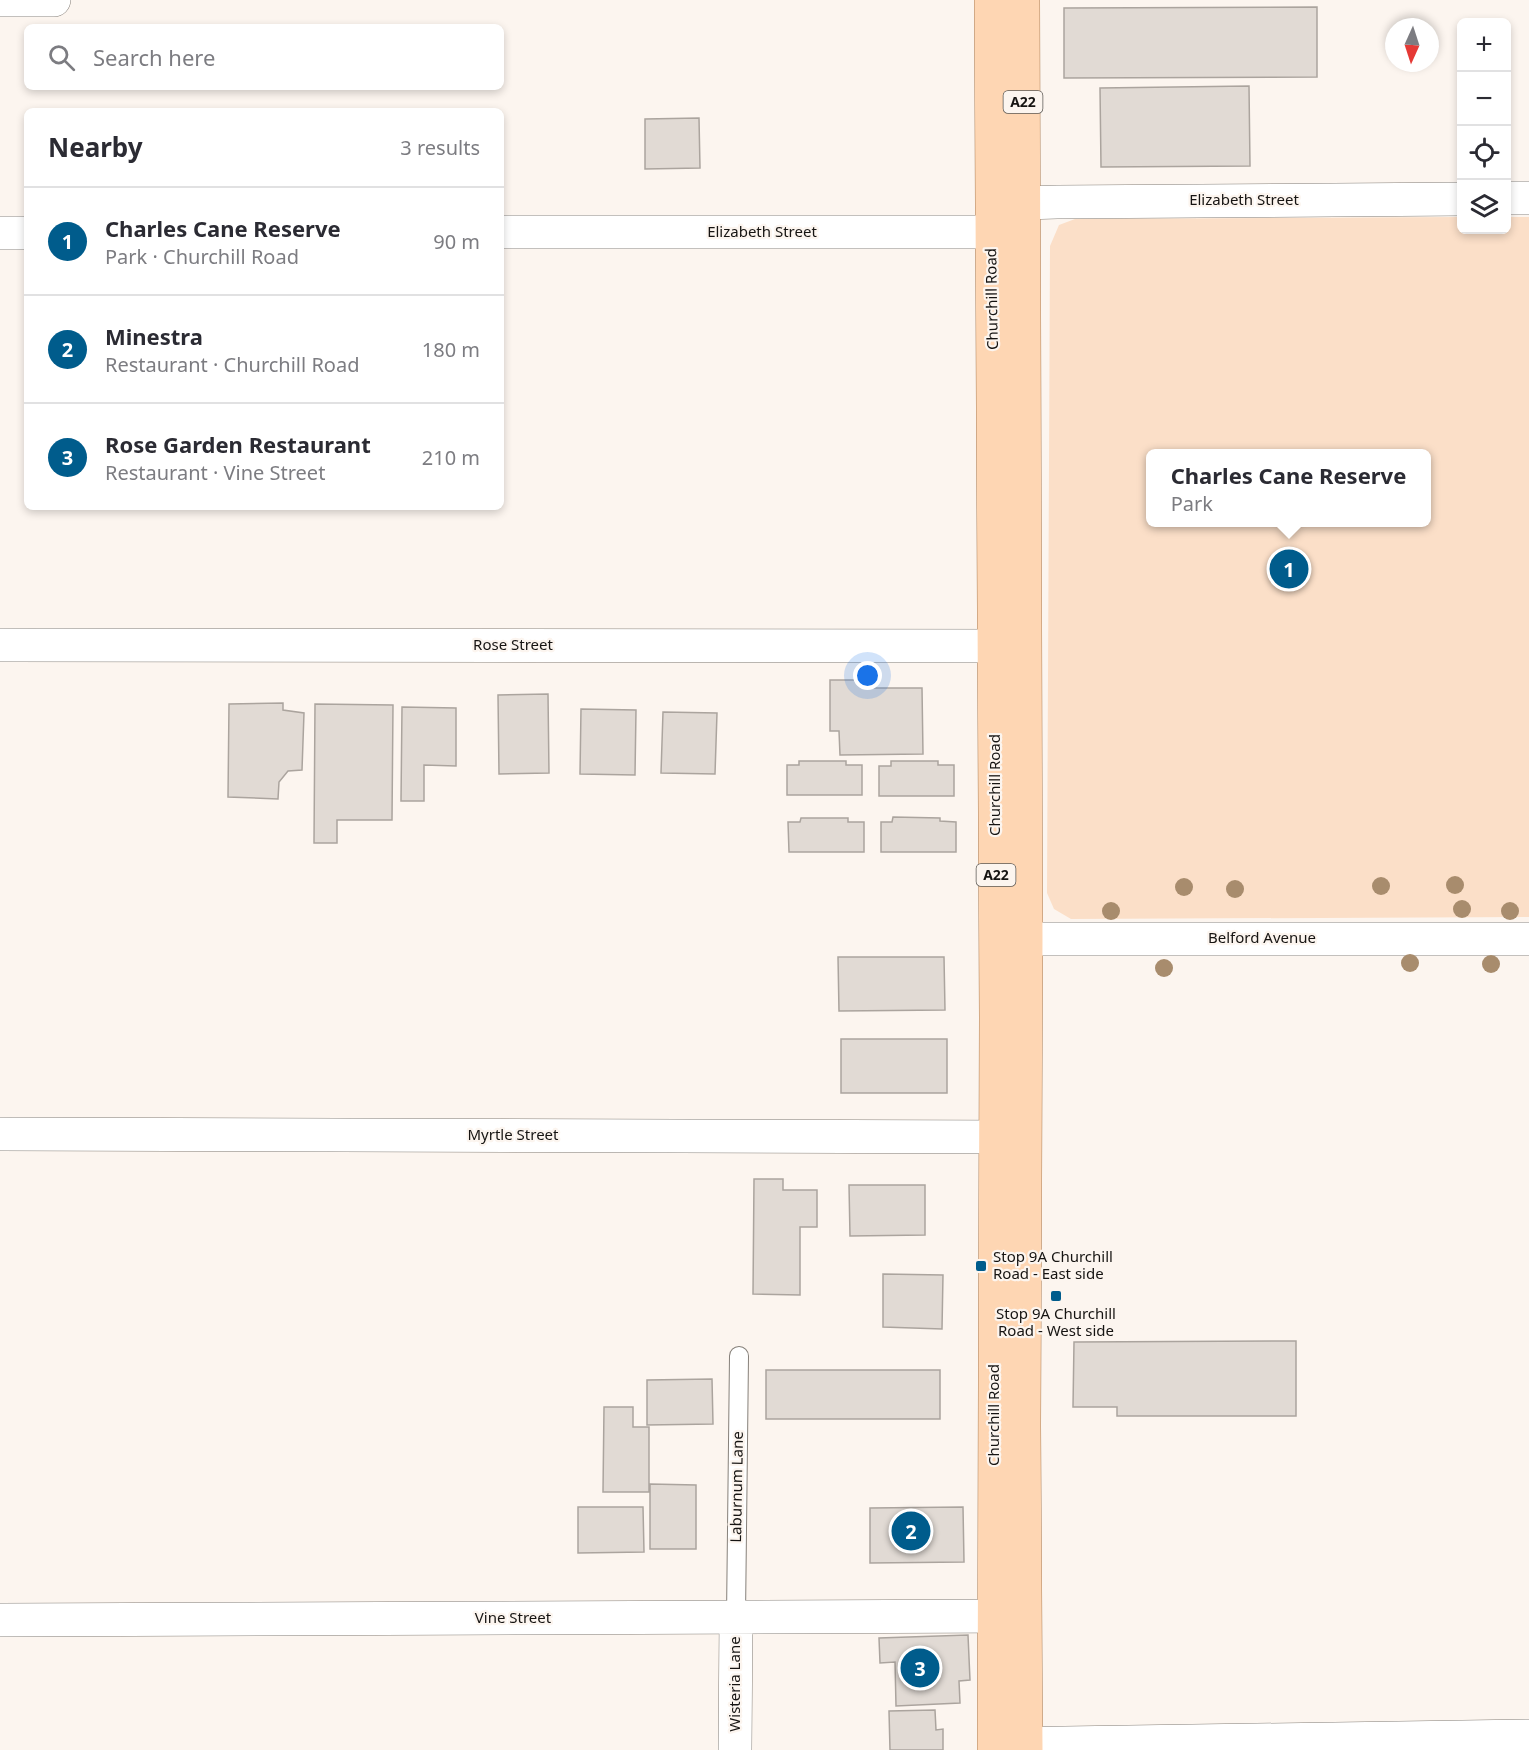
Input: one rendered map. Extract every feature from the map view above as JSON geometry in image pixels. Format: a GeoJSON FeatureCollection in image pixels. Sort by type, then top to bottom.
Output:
{"type":"FeatureCollection","features":[{"type":"Feature","properties":{"kind":"main road","name":"Churchill Road"},"geometry":{"type":"LineString","coordinates":[[991,0],[992,218],[1010,646]]}},
{"type":"Feature","properties":{"kind":"main road","name":"Churchill Road"},"geometry":{"type":"LineString","coordinates":[[1010,1747],[1010,646],[1023,218],[1023,0]]}},
{"type":"Feature","properties":{"kind":"street"},"geometry":{"type":"LineString","coordinates":[[0,0],[54,0]]}},
{"type":"Feature","properties":{"kind":"street"},"geometry":{"type":"LineString","coordinates":[[1511,198],[1529,198]]}},
{"type":"Feature","properties":{"kind":"street","name":"Elizabeth Street"},"geometry":{"type":"LineString","coordinates":[[504,232],[1023,218],[1057,202],[1457,199]]}},
{"type":"Feature","properties":{"kind":"street"},"geometry":{"type":"LineString","coordinates":[[0,233],[24,233]]}},
{"type":"Feature","properties":{"kind":"street","name":"Rose Street"},"geometry":{"type":"LineString","coordinates":[[0,645],[1010,646]]}},
{"type":"Feature","properties":{"kind":"street","name":"Belford Avenue"},"geometry":{"type":"LineString","coordinates":[[1011,939],[1529,939]]}},
{"type":"Feature","properties":{"kind":"street","name":"Myrtle Street"},"geometry":{"type":"LineString","coordinates":[[0,1134],[1011,1137]]}},
{"type":"Feature","properties":{"kind":"street","name":"Vine Street"},"geometry":{"type":"LineString","coordinates":[[0,1620],[1010,1616]]}},
{"type":"Feature","properties":{"kind":"street","name":"Wisteria Lane"},"geometry":{"type":"LineString","coordinates":[[735,1750],[736,1617]]}},
{"type":"Feature","properties":{"kind":"street"},"geometry":{"type":"LineString","coordinates":[[1010,1747],[1529,1736]]}},
{"type":"Feature","properties":{"kind":"lane","name":"Laburnum Lane"},"geometry":{"type":"LineString","coordinates":[[736,1617],[739,1356]]}},
{"type":"Feature","properties":{"kind":"shaded area"},"geometry":{"type":"Polygon","coordinates":[[[1457,217],[1457,234],[1511,234],[1511,217],[1529,217],[1529,917],[1071,919],[1054,909],[1047,893],[1050,246],[1059,225],[1075,219],[1457,217]]]}},
{"type":"Feature","properties":{"kind":"building"},"geometry":{"type":"Polygon","coordinates":[[[1317,7],[1317,77],[1064,78],[1064,8],[1317,7]]]}},
{"type":"Feature","properties":{"kind":"building"},"geometry":{"type":"Polygon","coordinates":[[[1249,86],[1250,166],[1101,167],[1100,88],[1249,86]]]}},
{"type":"Feature","properties":{"kind":"building"},"geometry":{"type":"Polygon","coordinates":[[[699,118],[700,168],[645,169],[645,119],[699,118]]]}},
{"type":"Feature","properties":{"kind":"building"},"geometry":{"type":"Polygon","coordinates":[[[830,680],[863,680],[863,688],[922,688],[923,754],[840,755],[839,731],[830,731],[830,680]]]}},
{"type":"Feature","properties":{"kind":"building"},"geometry":{"type":"Polygon","coordinates":[[[548,694],[549,773],[499,774],[498,695],[548,694]]]}},
{"type":"Feature","properties":{"kind":"building"},"geometry":{"type":"Polygon","coordinates":[[[283,703],[283,710],[304,713],[302,770],[288,771],[279,782],[278,799],[228,797],[229,704],[283,703]]]}},
{"type":"Feature","properties":{"kind":"building"},"geometry":{"type":"Polygon","coordinates":[[[315,704],[393,705],[392,820],[337,820],[337,843],[314,843],[315,704]]]}},
{"type":"Feature","properties":{"kind":"building"},"geometry":{"type":"Polygon","coordinates":[[[402,707],[456,708],[456,766],[424,765],[424,801],[401,801],[402,707]]]}},
{"type":"Feature","properties":{"kind":"building"},"geometry":{"type":"Polygon","coordinates":[[[581,709],[636,710],[635,775],[580,774],[581,709]]]}},
{"type":"Feature","properties":{"kind":"building"},"geometry":{"type":"Polygon","coordinates":[[[663,712],[717,713],[715,774],[661,773],[663,712]]]}},
{"type":"Feature","properties":{"kind":"building"},"geometry":{"type":"Polygon","coordinates":[[[799,761],[846,761],[846,765],[862,765],[862,795],[787,795],[787,765],[799,765],[799,761]]]}},
{"type":"Feature","properties":{"kind":"building"},"geometry":{"type":"Polygon","coordinates":[[[891,761],[938,761],[938,765],[954,765],[954,796],[879,796],[879,766],[891,766],[891,761]]]}},
{"type":"Feature","properties":{"kind":"building"},"geometry":{"type":"Polygon","coordinates":[[[893,817],[940,818],[940,821],[956,822],[956,852],[881,852],[881,822],[892,822],[893,817]]]}},
{"type":"Feature","properties":{"kind":"building"},"geometry":{"type":"Polygon","coordinates":[[[801,818],[848,818],[848,822],[864,822],[864,852],[789,852],[788,822],[800,822],[801,818]]]}},
{"type":"Feature","properties":{"kind":"building"},"geometry":{"type":"Polygon","coordinates":[[[838,957],[944,957],[945,1010],[839,1011],[838,957]]]}},
{"type":"Feature","properties":{"kind":"building"},"geometry":{"type":"Polygon","coordinates":[[[841,1039],[947,1039],[947,1093],[841,1093],[841,1039]]]}},
{"type":"Feature","properties":{"kind":"building"},"geometry":{"type":"Polygon","coordinates":[[[754,1179],[783,1179],[783,1190],[817,1190],[817,1227],[800,1227],[800,1295],[753,1294],[754,1179]]]}},
{"type":"Feature","properties":{"kind":"building"},"geometry":{"type":"Polygon","coordinates":[[[849,1185],[925,1185],[925,1235],[850,1236],[849,1185]]]}},
{"type":"Feature","properties":{"kind":"building"},"geometry":{"type":"Polygon","coordinates":[[[883,1274],[943,1275],[942,1329],[883,1327],[883,1274]]]}},
{"type":"Feature","properties":{"kind":"building"},"geometry":{"type":"Polygon","coordinates":[[[1296,1341],[1296,1416],[1117,1416],[1117,1407],[1073,1407],[1074,1342],[1296,1341]]]}},
{"type":"Feature","properties":{"kind":"building"},"geometry":{"type":"Polygon","coordinates":[[[766,1370],[940,1370],[940,1419],[766,1419],[766,1370]]]}},
{"type":"Feature","properties":{"kind":"building"},"geometry":{"type":"Polygon","coordinates":[[[712,1379],[713,1424],[647,1425],[647,1380],[712,1379]]]}},
{"type":"Feature","properties":{"kind":"building"},"geometry":{"type":"Polygon","coordinates":[[[604,1407],[633,1407],[633,1427],[649,1427],[649,1492],[603,1492],[604,1407]]]}},
{"type":"Feature","properties":{"kind":"building"},"geometry":{"type":"Polygon","coordinates":[[[650,1484],[696,1485],[696,1549],[650,1549],[650,1484]]]}},
{"type":"Feature","properties":{"kind":"building"},"geometry":{"type":"Polygon","coordinates":[[[578,1507],[643,1507],[644,1552],[578,1553],[578,1507]]]}},
{"type":"Feature","properties":{"kind":"building"},"geometry":{"type":"Polygon","coordinates":[[[963,1507],[964,1562],[870,1563],[870,1508],[963,1507]]]}},
{"type":"Feature","properties":{"kind":"building"},"geometry":{"type":"Polygon","coordinates":[[[968,1635],[970,1680],[959,1681],[960,1703],[896,1706],[895,1662],[880,1663],[879,1638],[968,1635]]]}},
{"type":"Feature","properties":{"kind":"building"},"geometry":{"type":"Polygon","coordinates":[[[935,1710],[936,1730],[943,1729],[943,1750],[890,1750],[889,1711],[935,1710]]]}},
{"type":"Feature","properties":{"kind":"place","name":"Charles Cane Reserve"},"geometry":{"type":"Point","coordinates":[1289,569]}},
{"type":"Feature","properties":{"kind":"place","name":"Stop 9A Churchill Road - East side"},"geometry":{"type":"Point","coordinates":[981,1266]}},
{"type":"Feature","properties":{"kind":"place","name":"Stop 9A Churchill Road - West side"},"geometry":{"type":"Point","coordinates":[1056,1296]}},
{"type":"Feature","properties":{"kind":"place","name":"Minestra"},"geometry":{"type":"Point","coordinates":[911,1531]}},
{"type":"Feature","properties":{"kind":"place","name":"Rose Garden Restaurant"},"geometry":{"type":"Point","coordinates":[920,1668]}}]}
